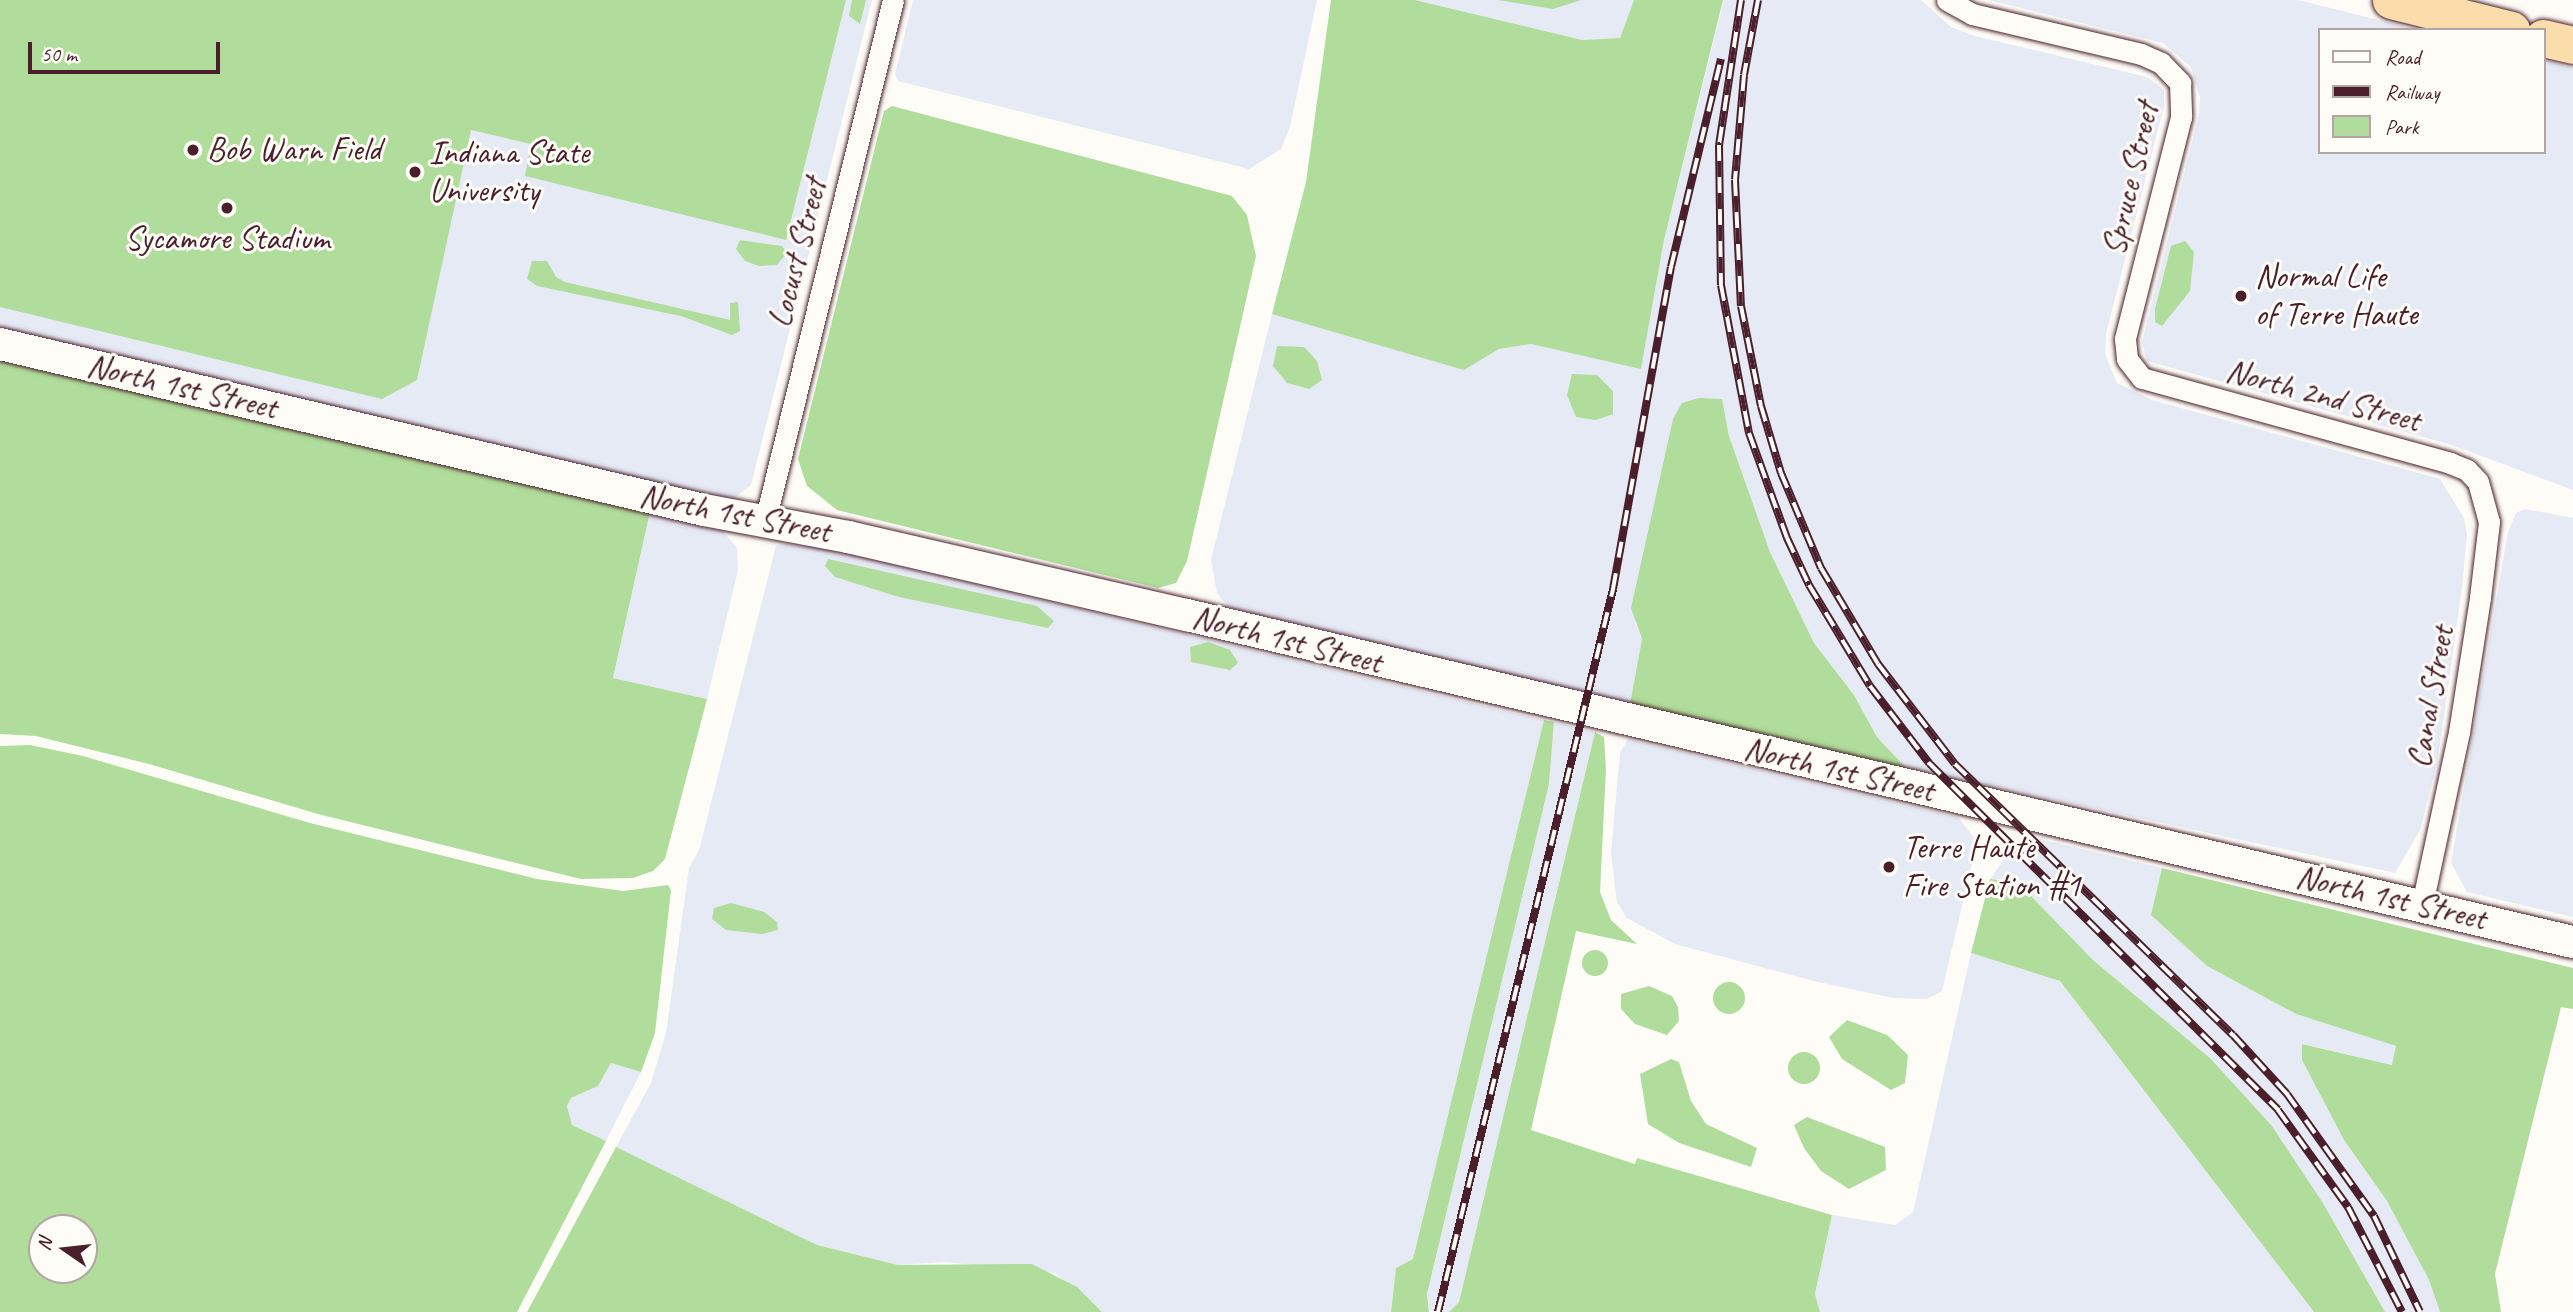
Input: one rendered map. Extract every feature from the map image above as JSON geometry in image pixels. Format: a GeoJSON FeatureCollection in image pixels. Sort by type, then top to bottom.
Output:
{"type":"FeatureCollection","features":[{"type":"Feature","properties":{"kind":"highway"},"geometry":{"type":"LineString","coordinates":[[2392,0],[2503,28]]}},
{"type":"Feature","properties":{"kind":"highway"},"geometry":{"type":"LineString","coordinates":[[2545,38],[2573,45]]}},
{"type":"Feature","properties":{"kind":"main road","name":"North 1st Street"},"geometry":{"type":"LineString","coordinates":[[0,344],[765,521],[862,540],[2573,942]]}},
{"type":"Feature","properties":{"kind":"street","name":"Locust Street"},"geometry":{"type":"LineString","coordinates":[[765,521],[893,0]]}},
{"type":"Feature","properties":{"kind":"street","name":"Spruce Street"},"geometry":{"type":"LineString","coordinates":[[1947,0],[1972,14],[2141,54],[2161,63],[2180,83],[2181,117],[2125,339],[2134,370]]}},
{"type":"Feature","properties":{"kind":"street","name":"North 2nd Street"},"geometry":{"type":"LineString","coordinates":[[2134,370],[2160,385],[2450,463],[2466,470],[2485,497]]}},
{"type":"Feature","properties":{"kind":"street","name":"Canal Street"},"geometry":{"type":"LineString","coordinates":[[2422,905],[2459,732],[2480,598],[2489,522],[2485,497]]}},
{"type":"Feature","properties":{"kind":"shaded area","name":"Sycamore Stadium"},"geometry":{"type":"Polygon","coordinates":[[[0,0],[872,0],[751,485],[732,500],[722,500],[0,330],[0,0]]]}},
{"type":"Feature","properties":{"kind":"shaded area"},"geometry":{"type":"Polygon","coordinates":[[[913,0],[1317,0],[1290,127],[1281,149],[1249,169],[898,81],[895,74],[913,0]]]}},
{"type":"Feature","properties":{"kind":"shaded area"},"geometry":{"type":"Polygon","coordinates":[[[1415,0],[1634,0],[1620,38],[1582,40],[1415,0]]]}},
{"type":"Feature","properties":{"kind":"shaded area"},"geometry":{"type":"Polygon","coordinates":[[[1724,0],[1921,0],[1951,27],[1975,36],[2147,77],[2164,90],[2164,106],[2106,334],[2105,354],[2117,383],[2152,400],[2440,479],[2464,518],[2467,535],[2462,588],[2437,764],[2420,830],[2395,873],[1906,768],[1877,737],[1854,695],[1814,643],[1770,552],[1729,436],[1722,399],[1635,623],[1642,639],[1630,704],[1228,607],[1217,593],[1211,560],[1272,314],[1464,369],[1499,349],[1531,344],[1641,368],[1664,240],[1724,0]]]}},
{"type":"Feature","properties":{"kind":"shaded area"},"geometry":{"type":"Polygon","coordinates":[[[1989,0],[2298,0],[2411,28],[2318,28],[2318,154],[2545,154],[2545,61],[2573,68],[2573,490],[2452,445],[2147,361],[2142,342],[2199,115],[2200,97],[2191,67],[2163,43],[1989,0]]]}},
{"type":"Feature","properties":{"kind":"shaded area"},"geometry":{"type":"Polygon","coordinates":[[[2525,509],[2573,518],[2573,917],[2467,892],[2451,863],[2508,532],[2516,513],[2525,509]]]}},
{"type":"Feature","properties":{"kind":"shaded area"},"geometry":{"type":"Polygon","coordinates":[[[650,512],[720,528],[737,548],[738,570],[707,699],[613,678],[650,512]]]}},
{"type":"Feature","properties":{"kind":"shaded area"},"geometry":{"type":"Polygon","coordinates":[[[782,544],[824,548],[1544,720],[1413,1259],[1396,1269],[1391,1312],[1102,1312],[1055,1273],[944,1262],[898,1265],[817,1245],[616,1147],[651,1083],[666,1033],[689,868],[699,850],[776,546],[782,544]]]}},
{"type":"Feature","properties":{"kind":"shaded area"},"geometry":{"type":"Polygon","coordinates":[[[1554,722],[1595,732],[1459,1302],[1449,1312],[1438,1312],[1429,1310],[1427,1294],[1549,784],[1554,722]]]}},
{"type":"Feature","properties":{"kind":"shaded area"},"geometry":{"type":"Polygon","coordinates":[[[1628,739],[1958,817],[1977,842],[1942,991],[1927,999],[1893,998],[1818,982],[1675,944],[1627,918],[1617,903],[1611,853],[1620,753],[1628,739]]]}},
{"type":"Feature","properties":{"kind":"shaded area"},"geometry":{"type":"Polygon","coordinates":[[[2040,839],[2162,868],[2152,915],[2207,966],[2296,1014],[2396,1046],[2393,1065],[2303,1044],[2302,1060],[2344,1140],[2387,1201],[2429,1280],[2440,1312],[2385,1312],[2323,1203],[2272,1126],[2211,1059],[2093,960],[2031,896],[2011,882],[1990,879],[2015,844],[2040,839]]]}},
{"type":"Feature","properties":{"kind":"shaded area"},"geometry":{"type":"Polygon","coordinates":[[[1971,953],[2060,981],[2314,1312],[1820,1312],[1815,1294],[1832,1215],[1895,1225],[1913,1212],[1971,953]]]}},
{"type":"Feature","properties":{"kind":"shaded area"},"geometry":{"type":"Polygon","coordinates":[[[611,1063],[641,1072],[606,1141],[572,1125],[567,1106],[571,1098],[598,1086],[611,1063]]]}},
{"type":"Feature","properties":{"kind":"green space","name":"Sycamore Stadium"},"geometry":{"type":"Polygon","coordinates":[[[0,0],[846,0],[786,240],[525,176],[531,144],[471,130],[417,380],[382,399],[0,307],[0,0]]]}},
{"type":"Feature","properties":{"kind":"green space"},"geometry":{"type":"Polygon","coordinates":[[[852,0],[866,0],[860,24],[849,16],[852,0]]]}},
{"type":"Feature","properties":{"kind":"green space"},"geometry":{"type":"Polygon","coordinates":[[[1331,0],[1415,0],[1582,40],[1620,38],[1634,0],[1723,0],[1664,240],[1641,369],[1531,344],[1499,349],[1464,370],[1272,314],[1306,182],[1331,0]]]}},
{"type":"Feature","properties":{"kind":"green space"},"geometry":{"type":"Polygon","coordinates":[[[1498,0],[1581,0],[1553,9],[1498,0]]]}},
{"type":"Feature","properties":{"kind":"green space"},"geometry":{"type":"Polygon","coordinates":[[[892,106],[1232,196],[1247,215],[1256,256],[1187,561],[1176,583],[1158,588],[837,510],[807,486],[798,459],[884,111],[892,106]]]}},
{"type":"Feature","properties":{"kind":"green space"},"geometry":{"type":"Polygon","coordinates":[[[740,240],[782,246],[787,253],[777,265],[759,266],[745,261],[736,249],[740,240]]]}},
{"type":"Feature","properties":{"kind":"green space"},"geometry":{"type":"Polygon","coordinates":[[[2185,241],[2194,252],[2190,291],[2162,326],[2155,322],[2155,309],[2171,246],[2185,241]]]}},
{"type":"Feature","properties":{"kind":"green space"},"geometry":{"type":"Polygon","coordinates":[[[532,261],[547,261],[556,277],[565,282],[730,320],[730,303],[738,302],[740,331],[732,335],[681,316],[537,286],[527,279],[532,261]]]}},
{"type":"Feature","properties":{"kind":"green space"},"geometry":{"type":"Polygon","coordinates":[[[1277,346],[1304,347],[1317,361],[1322,380],[1309,389],[1287,383],[1273,366],[1277,346]]]}},
{"type":"Feature","properties":{"kind":"green space"},"geometry":{"type":"Polygon","coordinates":[[[0,358],[650,512],[613,678],[707,699],[665,859],[653,871],[633,878],[581,879],[318,814],[149,764],[36,736],[0,734],[0,358]]]}},
{"type":"Feature","properties":{"kind":"green space"},"geometry":{"type":"Polygon","coordinates":[[[1572,374],[1597,375],[1613,391],[1613,414],[1596,420],[1576,417],[1567,395],[1572,374]]]}},
{"type":"Feature","properties":{"kind":"green space"},"geometry":{"type":"Polygon","coordinates":[[[1699,398],[1722,399],[1729,436],[1770,552],[1814,643],[1854,695],[1877,737],[1906,768],[1630,704],[1642,639],[1631,608],[1673,419],[1682,403],[1699,398]]]}},
{"type":"Feature","properties":{"kind":"green space"},"geometry":{"type":"Polygon","coordinates":[[[828,559],[1037,606],[1054,621],[1048,628],[899,597],[835,577],[825,566],[828,559]]]}},
{"type":"Feature","properties":{"kind":"green space"},"geometry":{"type":"Polygon","coordinates":[[[1208,642],[1230,650],[1238,663],[1230,670],[1191,662],[1190,647],[1208,642]]]}},
{"type":"Feature","properties":{"kind":"green space"},"geometry":{"type":"Polygon","coordinates":[[[1544,720],[1554,722],[1549,784],[1427,1294],[1429,1312],[1391,1312],[1396,1268],[1413,1259],[1544,720]]]}},
{"type":"Feature","properties":{"kind":"green space"},"geometry":{"type":"Polygon","coordinates":[[[1595,732],[1604,737],[1606,768],[1600,892],[1611,920],[1637,944],[1576,931],[1531,1130],[1635,1164],[1637,1158],[1832,1215],[1815,1294],[1820,1312],[1449,1312],[1459,1302],[1595,732]]]}},
{"type":"Feature","properties":{"kind":"green space"},"geometry":{"type":"Polygon","coordinates":[[[30,745],[83,756],[310,823],[537,879],[623,891],[668,885],[671,890],[655,1033],[641,1072],[611,1063],[598,1086],[571,1098],[567,1106],[572,1125],[606,1141],[517,1312],[0,1312],[0,746],[30,745]]]}},
{"type":"Feature","properties":{"kind":"green space"},"geometry":{"type":"Polygon","coordinates":[[[2162,868],[2573,968],[2573,1009],[2561,1007],[2495,1274],[2501,1312],[2440,1312],[2429,1280],[2387,1201],[2344,1140],[2302,1060],[2302,1044],[2392,1065],[2396,1046],[2296,1014],[2207,966],[2151,915],[2162,868]]]}},
{"type":"Feature","properties":{"kind":"green space"},"geometry":{"type":"Polygon","coordinates":[[[1990,879],[2011,882],[2031,896],[2093,960],[2211,1059],[2272,1126],[2323,1203],[2385,1312],[2314,1312],[2060,981],[1971,953],[1990,879]]]}},
{"type":"Feature","properties":{"kind":"green space"},"geometry":{"type":"Polygon","coordinates":[[[731,903],[764,912],[777,922],[778,930],[762,934],[726,930],[712,919],[714,908],[731,903]]]}},
{"type":"Feature","properties":{"kind":"green space"},"geometry":{"type":"Polygon","coordinates":[[[1595,950],[1604,954],[1608,963],[1604,972],[1595,976],[1586,972],[1582,963],[1586,954],[1595,950]]]}},
{"type":"Feature","properties":{"kind":"green space"},"geometry":{"type":"Polygon","coordinates":[[[1729,982],[1740,987],[1745,998],[1740,1009],[1729,1014],[1718,1009],[1713,998],[1718,987],[1729,982]]]}},
{"type":"Feature","properties":{"kind":"green space"},"geometry":{"type":"Polygon","coordinates":[[[1649,986],[1672,996],[1678,1007],[1679,1021],[1667,1035],[1635,1024],[1621,1009],[1621,994],[1649,986]]]}},
{"type":"Feature","properties":{"kind":"green space"},"geometry":{"type":"Polygon","coordinates":[[[1847,1020],[1887,1035],[1908,1055],[1905,1083],[1891,1090],[1842,1059],[1829,1037],[1847,1020]]]}},
{"type":"Feature","properties":{"kind":"green space"},"geometry":{"type":"Polygon","coordinates":[[[1804,1052],[1815,1057],[1820,1068],[1815,1079],[1804,1084],[1793,1079],[1788,1068],[1793,1057],[1804,1052]]]}},
{"type":"Feature","properties":{"kind":"green space"},"geometry":{"type":"Polygon","coordinates":[[[1671,1059],[1679,1062],[1691,1101],[1706,1124],[1757,1148],[1751,1167],[1679,1143],[1648,1124],[1640,1074],[1671,1059]]]}},
{"type":"Feature","properties":{"kind":"green space"},"geometry":{"type":"Polygon","coordinates":[[[1807,1117],[1885,1147],[1886,1170],[1849,1189],[1821,1171],[1804,1148],[1794,1125],[1807,1117]]]}},
{"type":"Feature","properties":{"kind":"green space"},"geometry":{"type":"Polygon","coordinates":[[[616,1147],[817,1245],[898,1265],[1032,1264],[1077,1287],[1102,1312],[527,1312],[616,1147]]]}},
{"type":"Feature","properties":{"kind":"railway"},"geometry":{"type":"LineString","coordinates":[[1741,0],[1719,145],[1721,285],[1749,433],[1787,538],[1809,585],[1870,686],[1929,763],[2278,1110],[2348,1207],[2402,1312]]}},
{"type":"Feature","properties":{"kind":"railway"},"geometry":{"type":"LineString","coordinates":[[1758,0],[1744,75],[1735,180],[1741,306],[1761,406],[1781,473],[1821,568],[1878,664],[1955,764],[2233,1035],[2287,1094],[2374,1216],[2420,1312]]}},
{"type":"Feature","properties":{"kind":"railway"},"geometry":{"type":"LineString","coordinates":[[1438,1312],[1613,589],[1671,267],[1721,59]]}},
{"type":"Feature","properties":{"kind":"place","name":"Bob Warn Field"},"geometry":{"type":"Point","coordinates":[193,150]}},
{"type":"Feature","properties":{"kind":"place","name":"Indiana State University"},"geometry":{"type":"Point","coordinates":[415,172]}},
{"type":"Feature","properties":{"kind":"place","name":"Sycamore Stadium"},"geometry":{"type":"Point","coordinates":[227,208]}},
{"type":"Feature","properties":{"kind":"place","name":"Normal Life of Terre Haute"},"geometry":{"type":"Point","coordinates":[2241,296]}},
{"type":"Feature","properties":{"kind":"place","name":"Terre Haute Fire Station #1"},"geometry":{"type":"Point","coordinates":[1889,867]}}]}
